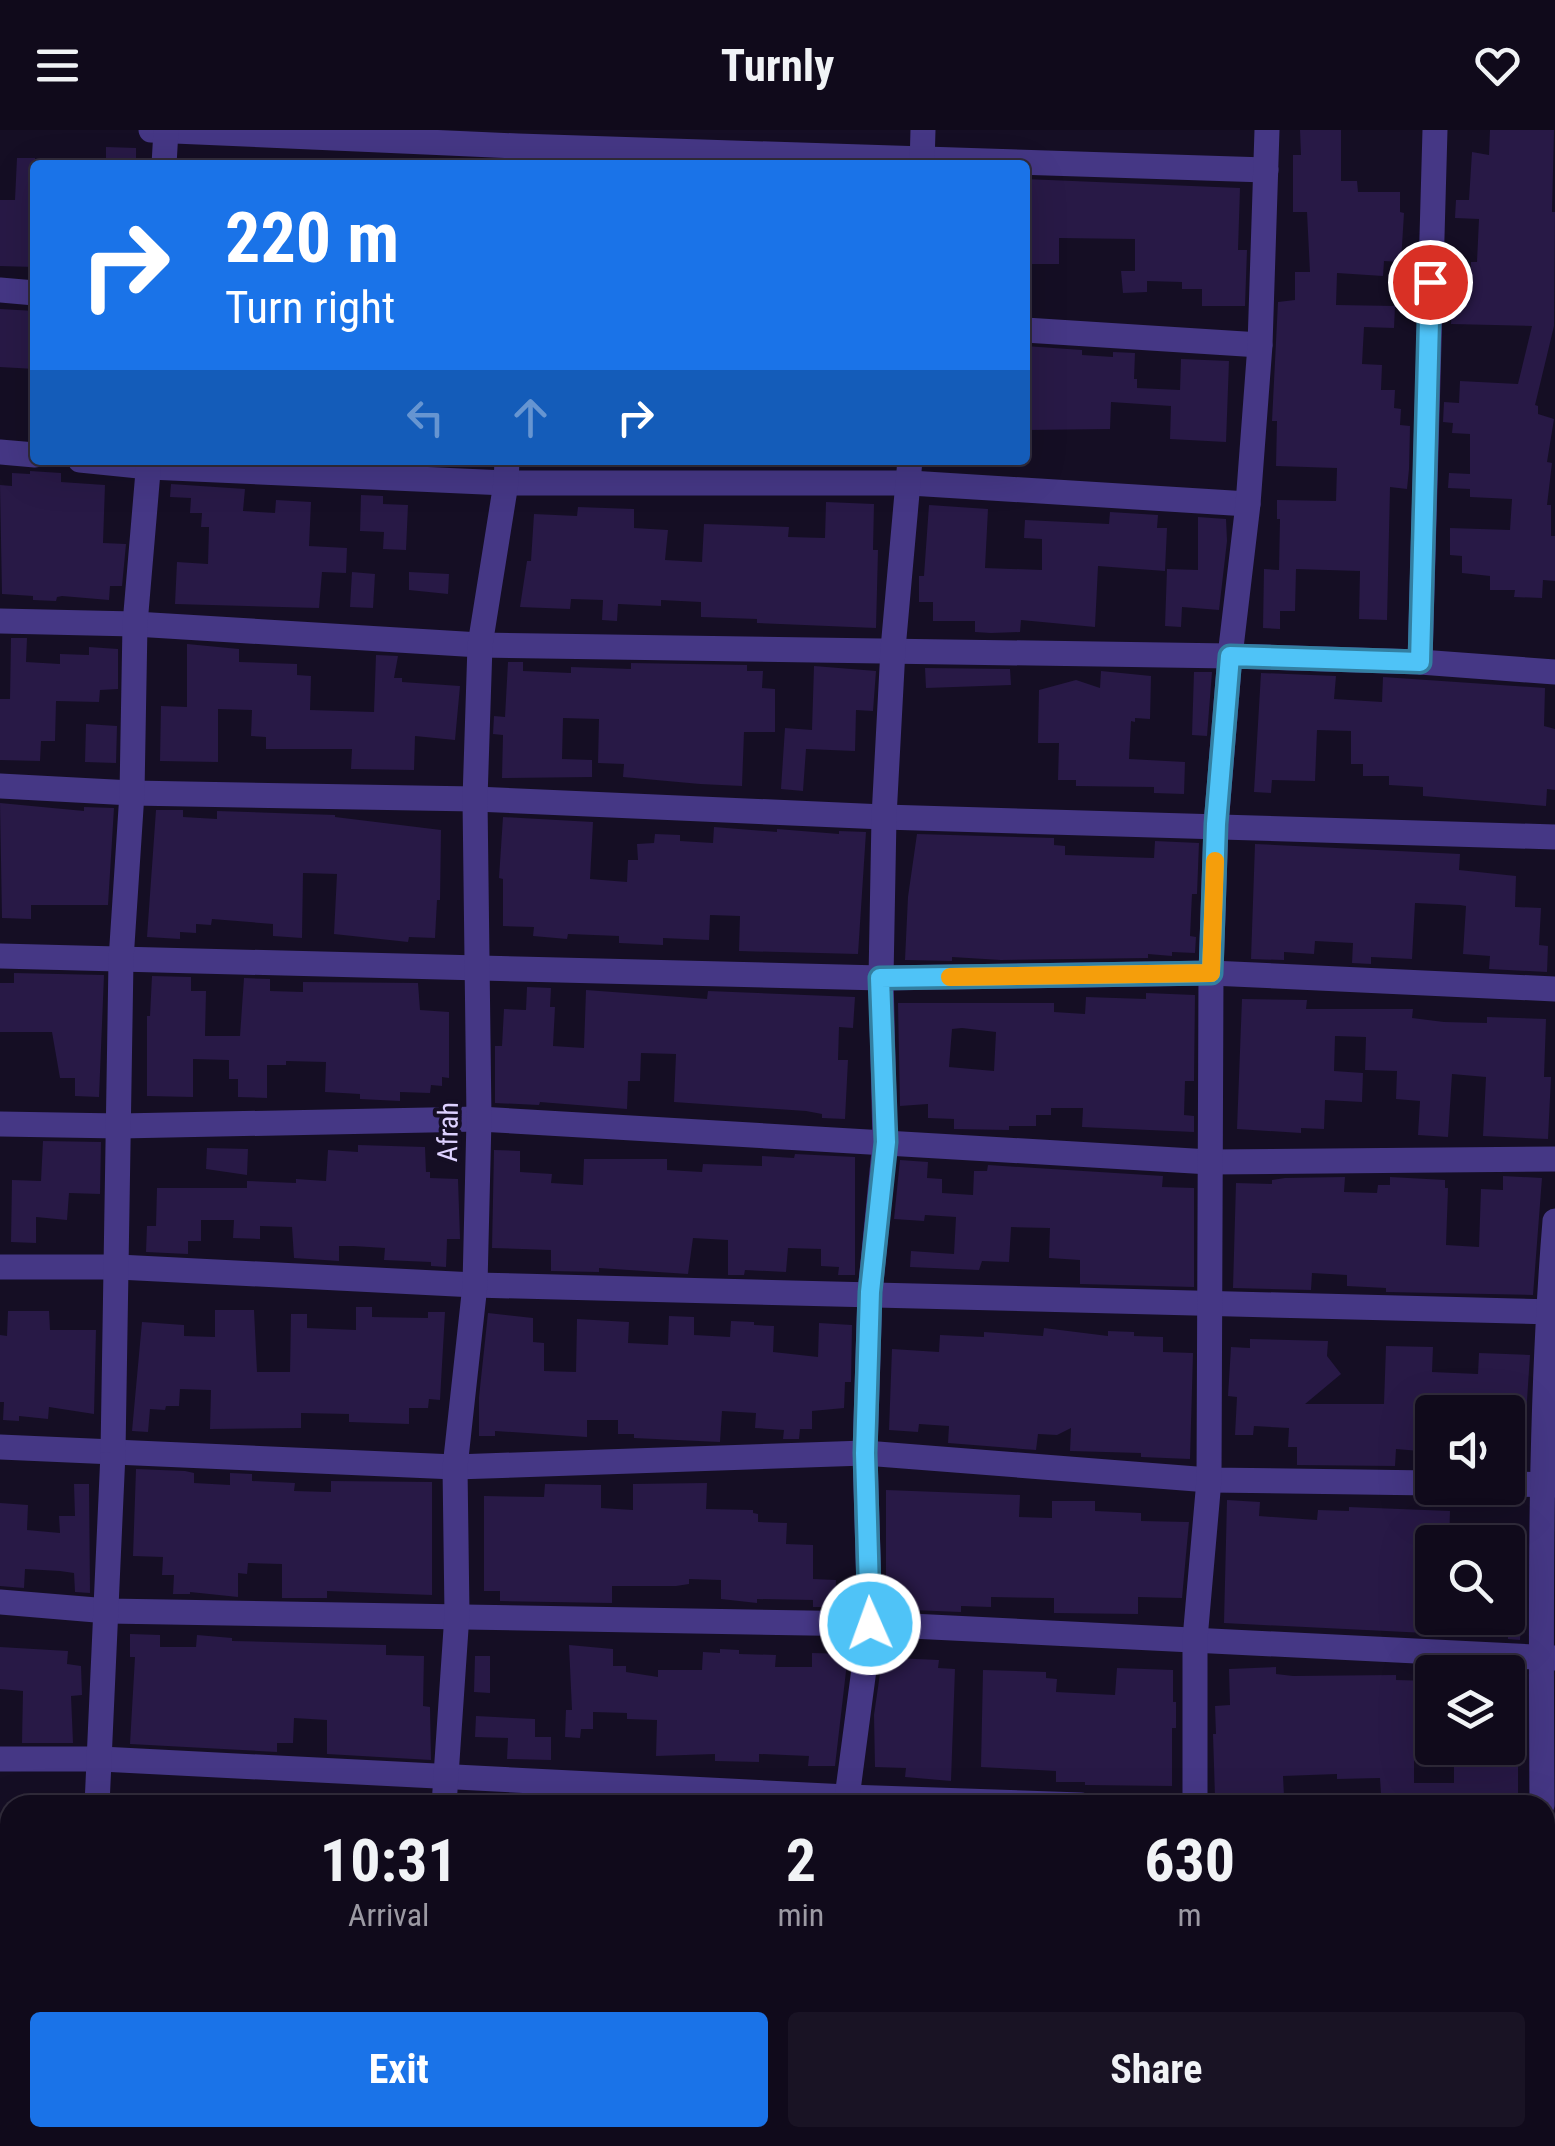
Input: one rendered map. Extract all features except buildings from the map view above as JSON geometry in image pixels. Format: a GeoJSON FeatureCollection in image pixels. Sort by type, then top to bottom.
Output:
{"type":"FeatureCollection","features":[{"type":"Feature","properties":{"kind":"street"},"geometry":{"type":"LineString","coordinates":[[151,130],[868,160]]}},
{"type":"Feature","properties":{"kind":"street"},"geometry":{"type":"LineString","coordinates":[[164,160],[166,130]]}},
{"type":"Feature","properties":{"kind":"street"},"geometry":{"type":"LineString","coordinates":[[922,160],[923,130]]}},
{"type":"Feature","properties":{"kind":"street"},"geometry":{"type":"LineString","coordinates":[[1195,1795],[1195,1639],[1208,1480],[1211,973],[1216,824],[1260,345],[1267,130]]}},
{"type":"Feature","properties":{"kind":"street"},"geometry":{"type":"LineString","coordinates":[[1420,662],[1434,130]]}},
{"type":"Feature","properties":{"kind":"street"},"geometry":{"type":"LineString","coordinates":[[1030,165],[1266,170]]}},
{"type":"Feature","properties":{"kind":"street"},"geometry":{"type":"LineString","coordinates":[[0,290],[30,293]]}},
{"type":"Feature","properties":{"kind":"street"},"geometry":{"type":"LineString","coordinates":[[1030,330],[1260,345]]}},
{"type":"Feature","properties":{"kind":"street"},"geometry":{"type":"LineString","coordinates":[[0,452],[30,455]]}},
{"type":"Feature","properties":{"kind":"street"},"geometry":{"type":"LineString","coordinates":[[98,1795],[114,1453],[122,960],[132,793],[135,624],[149,465]]}},
{"type":"Feature","properties":{"kind":"street"},"geometry":{"type":"LineString","coordinates":[[200,465],[507,471],[910,471],[1248,504]]}},
{"type":"Feature","properties":{"kind":"street","name":"Afrah"},"geometry":{"type":"LineString","coordinates":[[444,1795],[457,1614],[455,1467],[474,1284],[479,1119],[475,799],[480,645],[507,471]]}},
{"type":"Feature","properties":{"kind":"street"},"geometry":{"type":"LineString","coordinates":[[847,1795],[870,1624],[865,1453],[870,1292],[886,1142],[880,978],[884,817],[893,649],[910,471]]}},
{"type":"Feature","properties":{"kind":"street"},"geometry":{"type":"LineString","coordinates":[[0,621],[135,624],[480,645],[1230,656],[1420,662],[1555,672]]}},
{"type":"Feature","properties":{"kind":"street"},"geometry":{"type":"LineString","coordinates":[[0,786],[1555,836]]}},
{"type":"Feature","properties":{"kind":"street"},"geometry":{"type":"LineString","coordinates":[[0,956],[880,978],[1211,973],[1555,989]]}},
{"type":"Feature","properties":{"kind":"street"},"geometry":{"type":"LineString","coordinates":[[0,1124],[120,1126],[479,1119],[1210,1162],[1555,1159]]}},
{"type":"Feature","properties":{"kind":"street"},"geometry":{"type":"LineString","coordinates":[[1542,1795],[1555,1221]]}},
{"type":"Feature","properties":{"kind":"street"},"geometry":{"type":"LineString","coordinates":[[0,1268],[118,1267],[474,1284],[1551,1312]]}},
{"type":"Feature","properties":{"kind":"street"},"geometry":{"type":"LineString","coordinates":[[0,1447],[455,1467],[865,1453],[1208,1480],[1415,1483]]}},
{"type":"Feature","properties":{"kind":"street"},"geometry":{"type":"LineString","coordinates":[[0,1602],[108,1611],[870,1624],[1548,1658]]}},
{"type":"Feature","properties":{"kind":"street"},"geometry":{"type":"LineString","coordinates":[[0,1759],[101,1760],[741,1795]]}},
{"type":"Feature","properties":{"kind":"slow traffic"},"geometry":{"type":"LineString","coordinates":[[950,977],[1211,973],[1215,861]]}},
{"type":"Feature","properties":{"kind":"route"},"geometry":{"type":"LineString","coordinates":[[870,1624],[865,1453],[870,1292],[886,1142],[880,978],[1211,973],[1216,824],[1230,656],[1420,662],[1430,282]]}}]}
